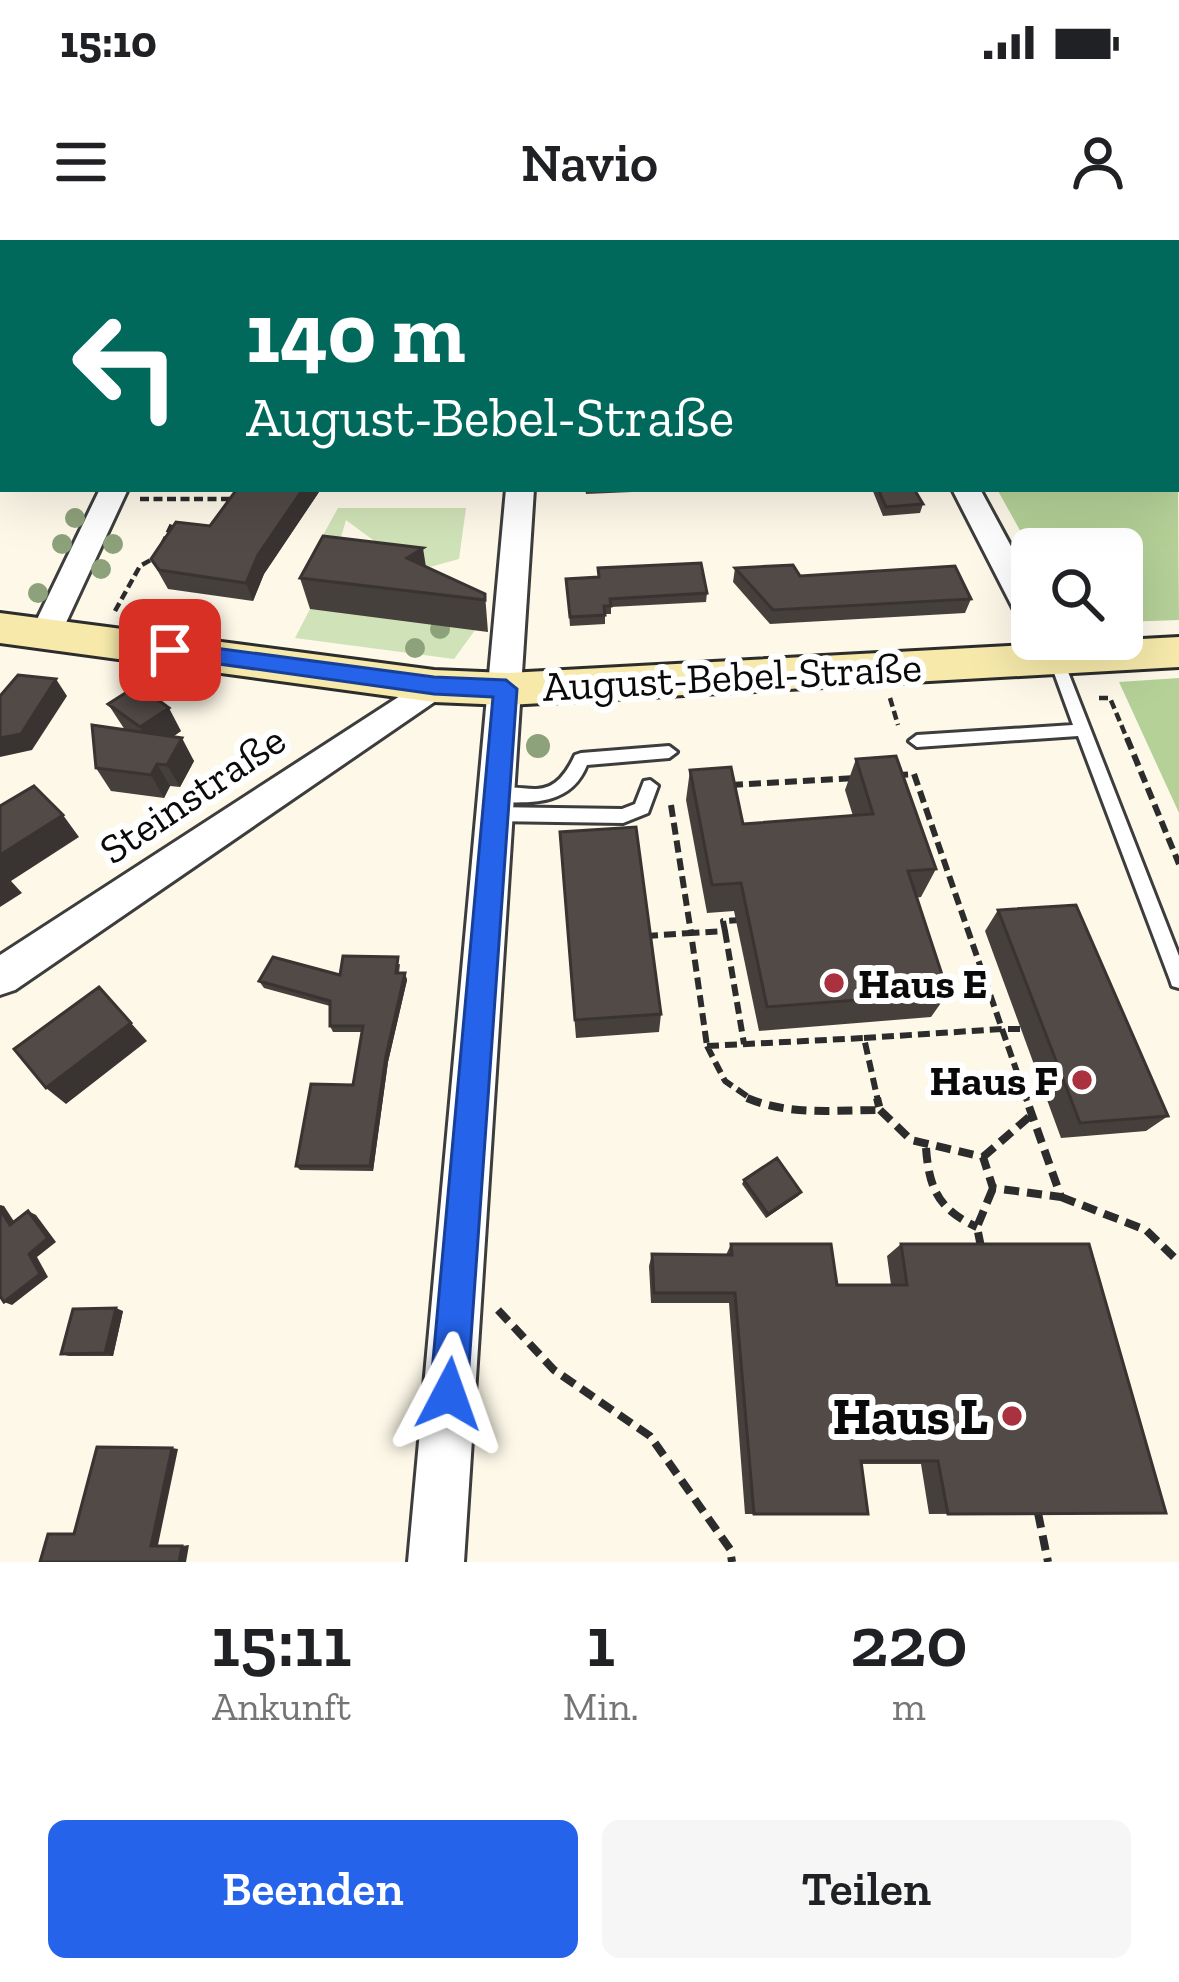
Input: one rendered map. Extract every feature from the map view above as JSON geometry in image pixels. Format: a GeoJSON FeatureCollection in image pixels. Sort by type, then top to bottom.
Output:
{"type":"FeatureCollection","features":[{"type":"Feature","properties":{"kind":"street"},"geometry":{"type":"LineString","coordinates":[[46,634],[113,492]]}},
{"type":"Feature","properties":{"kind":"street"},"geometry":{"type":"LineString","coordinates":[[436,1562],[520,492]]}},
{"type":"Feature","properties":{"kind":"street"},"geometry":{"type":"LineString","coordinates":[[968,492],[1011,574]]}},
{"type":"Feature","properties":{"kind":"street","name":"August-Bebel-Straße"},"geometry":{"type":"LineString","coordinates":[[0,628],[434,686],[506,689],[1057,665],[1179,652]]}},
{"type":"Feature","properties":{"kind":"street","name":"Steinstraße"},"geometry":{"type":"LineString","coordinates":[[0,977],[434,686]]}},
{"type":"Feature","properties":{"kind":"lane"},"geometry":{"type":"LineString","coordinates":[[1057,665],[1179,980]]}},
{"type":"Feature","properties":{"kind":"lane"},"geometry":{"type":"LineString","coordinates":[[917,741],[1083,730]]}},
{"type":"Feature","properties":{"kind":"lane"},"geometry":{"type":"LineString","coordinates":[[495,805],[555,795],[570,785],[581,759],[669,752]]}},
{"type":"Feature","properties":{"kind":"lane"},"geometry":{"type":"LineString","coordinates":[[495,805],[623,816],[642,808],[659,787]]}},
{"type":"Feature","properties":{"kind":"path"},"geometry":{"type":"LineString","coordinates":[[156,499],[250,499]]}},
{"type":"Feature","properties":{"kind":"path"},"geometry":{"type":"LineString","coordinates":[[113,615],[140,566],[154,562],[172,524]]}},
{"type":"Feature","properties":{"kind":"path"},"geometry":{"type":"LineString","coordinates":[[1057,665],[1110,698],[1179,864]]}},
{"type":"Feature","properties":{"kind":"path"},"geometry":{"type":"LineString","coordinates":[[890,776],[914,774],[1061,1198]]}},
{"type":"Feature","properties":{"kind":"path"},"geometry":{"type":"LineString","coordinates":[[719,785],[866,777]]}},
{"type":"Feature","properties":{"kind":"path"},"geometry":{"type":"LineString","coordinates":[[659,787],[680,867],[706,1046],[716,1071],[753,1102],[769,1107],[880,1110]]}},
{"type":"Feature","properties":{"kind":"path"},"geometry":{"type":"LineString","coordinates":[[680,867],[692,866]]}},
{"type":"Feature","properties":{"kind":"path"},"geometry":{"type":"LineString","coordinates":[[744,920],[723,921],[744,1044]]}},
{"type":"Feature","properties":{"kind":"path"},"geometry":{"type":"LineString","coordinates":[[646,936],[725,931]]}},
{"type":"Feature","properties":{"kind":"path"},"geometry":{"type":"LineString","coordinates":[[706,1046],[1020,1028]]}},
{"type":"Feature","properties":{"kind":"path"},"geometry":{"type":"LineString","coordinates":[[864,1038],[888,1127],[926,1148],[983,1157]]}},
{"type":"Feature","properties":{"kind":"path"},"geometry":{"type":"LineString","coordinates":[[983,1157],[1031,1115]]}},
{"type":"Feature","properties":{"kind":"path"},"geometry":{"type":"LineString","coordinates":[[926,1148],[929,1189],[951,1217],[977,1227]]}},
{"type":"Feature","properties":{"kind":"path"},"geometry":{"type":"LineString","coordinates":[[983,1157],[993,1189],[977,1227],[983,1255]]}},
{"type":"Feature","properties":{"kind":"path"},"geometry":{"type":"LineString","coordinates":[[993,1189],[1061,1198],[1146,1230],[1179,1262]]}},
{"type":"Feature","properties":{"kind":"path"},"geometry":{"type":"LineString","coordinates":[[459,1268],[554,1370],[650,1436],[730,1549],[732,1562]]}},
{"type":"Feature","properties":{"kind":"path"},"geometry":{"type":"LineString","coordinates":[[1038,1513],[1048,1562]]}},
{"type":"Feature","properties":{"kind":"green space"},"geometry":{"type":"Polygon","coordinates":[[[999,492],[1178,492],[1179,620],[1143,621],[1143,528],[1019,528],[999,492]]]}},
{"type":"Feature","properties":{"kind":"green space"},"geometry":{"type":"Polygon","coordinates":[[[338,508],[466,508],[459,559],[415,571],[346,520],[336,554],[316,574],[302,573],[338,508]]]}},
{"type":"Feature","properties":{"kind":"green space"},"geometry":{"type":"Polygon","coordinates":[[[310,609],[478,626],[454,659],[295,638],[310,609]]]}},
{"type":"Feature","properties":{"kind":"green space"},"geometry":{"type":"Polygon","coordinates":[[[1179,678],[1179,813],[1119,682],[1179,678]]]}},
{"type":"Feature","properties":{"kind":"building"},"geometry":{"type":"Polygon","coordinates":[[[235,492],[301,492],[258,555],[246,583],[159,570],[151,559],[176,522],[210,526],[235,492]]]}},
{"type":"Feature","properties":{"kind":"building"},"geometry":{"type":"Polygon","coordinates":[[[879,492],[916,492],[923,504],[886,507],[879,492]]]}},
{"type":"Feature","properties":{"kind":"building"},"geometry":{"type":"Polygon","coordinates":[[[323,536],[423,548],[407,558],[485,594],[485,600],[300,578],[323,536]]]}},
{"type":"Feature","properties":{"kind":"building"},"geometry":{"type":"Polygon","coordinates":[[[701,563],[707,593],[610,599],[611,606],[604,606],[605,615],[570,617],[566,579],[599,577],[598,568],[701,563]]]}},
{"type":"Feature","properties":{"kind":"building"},"geometry":{"type":"Polygon","coordinates":[[[793,565],[800,576],[955,566],[971,599],[773,610],[735,568],[793,565]]]}},
{"type":"Feature","properties":{"kind":"building"},"geometry":{"type":"Polygon","coordinates":[[[18,675],[56,679],[21,734],[0,738],[0,696],[18,675]]]}},
{"type":"Feature","properties":{"kind":"building"},"geometry":{"type":"Polygon","coordinates":[[[138,685],[169,708],[140,727],[108,704],[138,685]]]}},
{"type":"Feature","properties":{"kind":"building"},"geometry":{"type":"Polygon","coordinates":[[[92,725],[182,738],[167,765],[157,764],[151,775],[96,768],[92,725]]]}},
{"type":"Feature","properties":{"kind":"building"},"geometry":{"type":"Polygon","coordinates":[[[896,756],[936,869],[908,871],[948,993],[767,1007],[741,883],[712,885],[690,770],[731,767],[743,824],[873,814],[856,759],[896,756]]]}},
{"type":"Feature","properties":{"kind":"building"},"geometry":{"type":"Polygon","coordinates":[[[34,786],[63,815],[0,855],[0,806],[34,786]]]}},
{"type":"Feature","properties":{"kind":"building"},"geometry":{"type":"Polygon","coordinates":[[[636,827],[661,1014],[575,1020],[560,832],[636,827]]]}},
{"type":"Feature","properties":{"kind":"building","name":"Haus F"},"geometry":{"type":"Polygon","coordinates":[[[1076,905],[1168,1116],[1080,1123],[998,910],[1076,905]]]}},
{"type":"Feature","properties":{"kind":"building"},"geometry":{"type":"Polygon","coordinates":[[[343,956],[398,957],[396,973],[405,973],[386,1056],[370,1166],[296,1166],[311,1084],[353,1085],[363,1026],[330,1026],[330,1001],[259,981],[273,957],[340,975],[343,956]]]}},
{"type":"Feature","properties":{"kind":"building"},"geometry":{"type":"Polygon","coordinates":[[[99,987],[131,1023],[46,1088],[14,1049],[99,987]]]}},
{"type":"Feature","properties":{"kind":"building"},"geometry":{"type":"Polygon","coordinates":[[[777,1158],[801,1192],[768,1214],[744,1180],[777,1158]]]}},
{"type":"Feature","properties":{"kind":"building"},"geometry":{"type":"Polygon","coordinates":[[[0,1209],[10,1225],[28,1211],[48,1238],[29,1254],[40,1274],[4,1302],[0,1296],[0,1209]]]}},
{"type":"Feature","properties":{"kind":"building"},"geometry":{"type":"Polygon","coordinates":[[[731,1244],[831,1244],[837,1285],[907,1285],[901,1244],[1089,1244],[1166,1513],[948,1514],[938,1461],[861,1461],[868,1514],[754,1514],[735,1293],[654,1293],[652,1254],[732,1255],[731,1244]]]}},
{"type":"Feature","properties":{"kind":"building"},"geometry":{"type":"Polygon","coordinates":[[[116,1308],[105,1353],[61,1354],[73,1309],[116,1308]]]}},
{"type":"Feature","properties":{"kind":"building"},"geometry":{"type":"Polygon","coordinates":[[[97,1447],[172,1448],[151,1546],[182,1546],[179,1562],[40,1562],[48,1534],[74,1534],[97,1447]]]}},
{"type":"Feature","properties":{"kind":"place","name":"Haus E"},"geometry":{"type":"Point","coordinates":[834,983]}},
{"type":"Feature","properties":{"kind":"place","name":"Haus F"},"geometry":{"type":"Point","coordinates":[1082,1080]}},
{"type":"Feature","properties":{"kind":"place","name":"Haus L"},"geometry":{"type":"Point","coordinates":[1012,1416]}},
{"type":"Feature","properties":{"kind":"route"},"geometry":{"type":"LineString","coordinates":[[170,650],[434,686],[506,689],[449,1394]]}}]}
